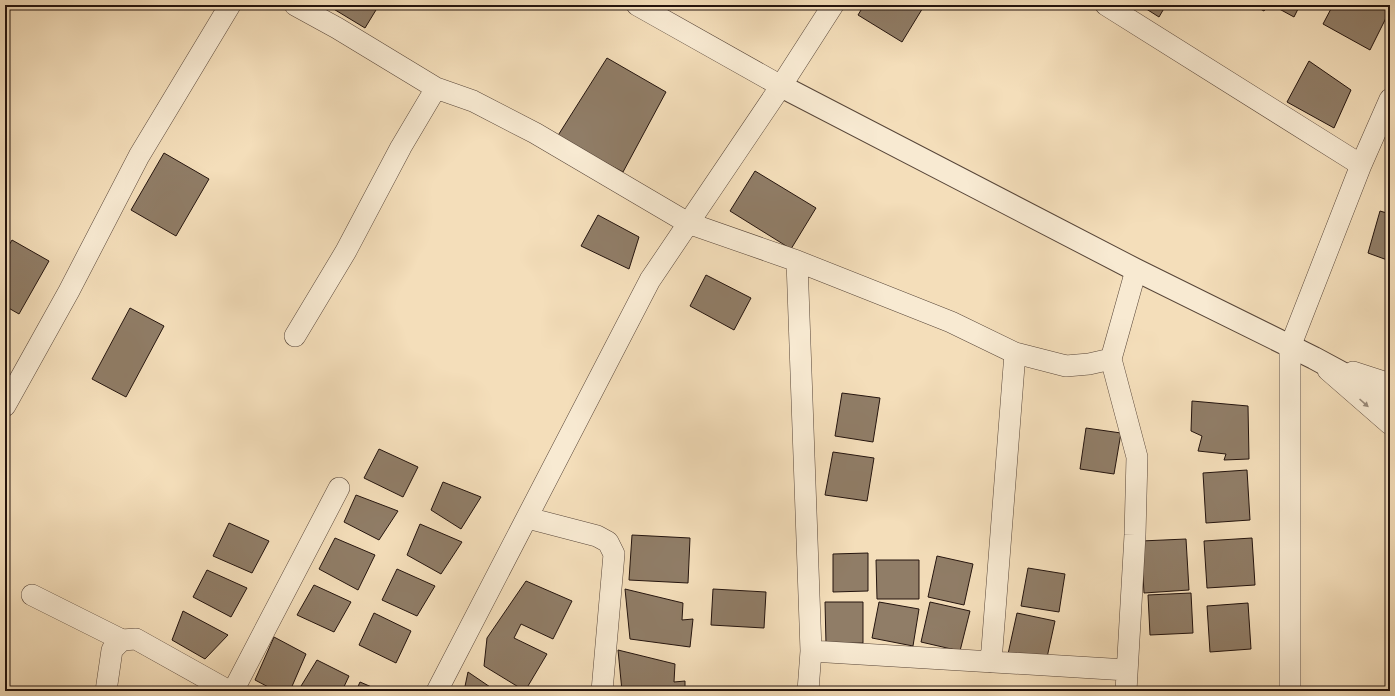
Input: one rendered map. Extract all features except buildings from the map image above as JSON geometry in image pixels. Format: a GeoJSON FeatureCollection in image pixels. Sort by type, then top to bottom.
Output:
{"type":"FeatureCollection","features":[{"type":"Feature","properties":{"kind":"street"},"geometry":{"type":"LineString","coordinates":[[5,406],[69,290],[139,156],[230,5]]}},
{"type":"Feature","properties":{"kind":"street"},"geometry":{"type":"LineString","coordinates":[[295,5],[337,28],[436,88],[473,102],[535,133],[688,224],[797,261],[951,322],[1015,353],[1066,366],[1090,364],[1111,359]]}},
{"type":"Feature","properties":{"kind":"street"},"geometry":{"type":"LineString","coordinates":[[638,5],[781,86],[1290,348],[1314,358],[1390,384]]}},
{"type":"Feature","properties":{"kind":"street"},"geometry":{"type":"LineString","coordinates":[[437,691],[650,280],[781,86],[833,5]]}},
{"type":"Feature","properties":{"kind":"street"},"geometry":{"type":"LineString","coordinates":[[1106,5],[1361,165]]}},
{"type":"Feature","properties":{"kind":"street"},"geometry":{"type":"LineString","coordinates":[[295,336],[346,251],[401,147],[436,88]]}},
{"type":"Feature","properties":{"kind":"street"},"geometry":{"type":"LineString","coordinates":[[1290,691],[1290,348],[1361,165],[1390,99]]}},
{"type":"Feature","properties":{"kind":"street"},"geometry":{"type":"LineString","coordinates":[[797,261],[811,651],[808,691]]}},
{"type":"Feature","properties":{"kind":"street"},"geometry":{"type":"LineString","coordinates":[[1126,691],[1135,535],[1137,457],[1111,359],[1136,270]]}},
{"type":"Feature","properties":{"kind":"street"},"geometry":{"type":"LineString","coordinates":[[991,662],[1015,353]]}},
{"type":"Feature","properties":{"kind":"street"},"geometry":{"type":"LineString","coordinates":[[1314,358],[1390,399]]}},
{"type":"Feature","properties":{"kind":"street"},"geometry":{"type":"LineString","coordinates":[[1314,358],[1390,424]]}},
{"type":"Feature","properties":{"kind":"street"},"geometry":{"type":"LineString","coordinates":[[233,691],[339,488]]}},
{"type":"Feature","properties":{"kind":"street"},"geometry":{"type":"LineString","coordinates":[[528,518],[597,536],[608,542],[614,554],[602,691]]}},
{"type":"Feature","properties":{"kind":"street"},"geometry":{"type":"LineString","coordinates":[[32,595],[122,640],[136,639],[229,691]]}},
{"type":"Feature","properties":{"kind":"street"},"geometry":{"type":"LineString","coordinates":[[106,691],[112,650],[122,640]]}},
{"type":"Feature","properties":{"kind":"street"},"geometry":{"type":"LineString","coordinates":[[811,651],[1127,670]]}}]}
